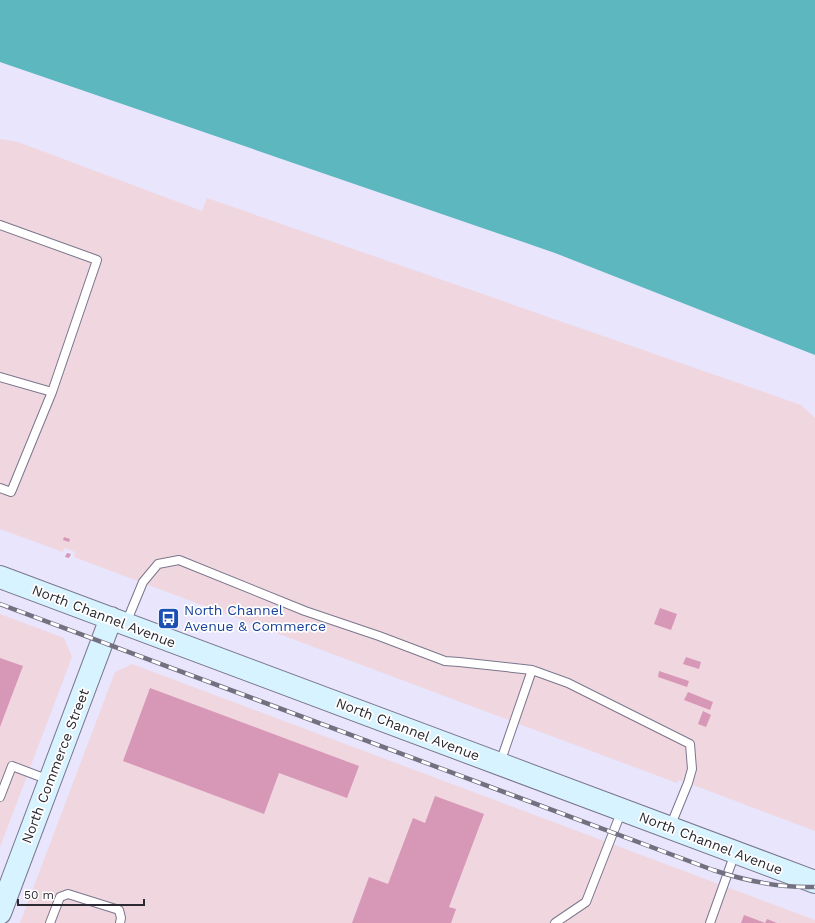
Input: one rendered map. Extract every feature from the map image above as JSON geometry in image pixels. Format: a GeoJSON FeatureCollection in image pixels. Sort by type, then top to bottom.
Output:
{"type":"FeatureCollection","features":[{"type":"Feature","properties":{"kind":"street","name":"North Channel Avenue"},"geometry":{"type":"LineString","coordinates":[[0,577],[815,882]]}},
{"type":"Feature","properties":{"kind":"street","name":"North Commerce Street"},"geometry":{"type":"LineString","coordinates":[[0,913],[50,780],[118,621]]}},
{"type":"Feature","properties":{"kind":"lane"},"geometry":{"type":"LineString","coordinates":[[0,225],[96,260],[52,392],[11,492],[0,488]]}},
{"type":"Feature","properties":{"kind":"lane"},"geometry":{"type":"LineString","coordinates":[[0,377],[52,392]]}},
{"type":"Feature","properties":{"kind":"lane"},"geometry":{"type":"LineString","coordinates":[[118,621],[143,582],[158,564],[179,560],[305,611],[445,661],[532,670],[568,683],[690,744],[692,769],[670,828]]}},
{"type":"Feature","properties":{"kind":"lane"},"geometry":{"type":"LineString","coordinates":[[500,764],[532,670]]}},
{"type":"Feature","properties":{"kind":"lane"},"geometry":{"type":"LineString","coordinates":[[0,797],[12,766],[50,780]]}},
{"type":"Feature","properties":{"kind":"lane"},"geometry":{"type":"LineString","coordinates":[[555,923],[586,902],[622,810]]}},
{"type":"Feature","properties":{"kind":"lane"},"geometry":{"type":"LineString","coordinates":[[710,923],[735,852]]}},
{"type":"Feature","properties":{"kind":"lane"},"geometry":{"type":"LineString","coordinates":[[50,923],[60,897],[68,894],[119,910],[121,918],[120,923]]}},
{"type":"Feature","properties":{"kind":"shaded area"},"geometry":{"type":"Polygon","coordinates":[[[0,0],[815,0],[815,355],[555,253],[0,62],[0,0]]]}},
{"type":"Feature","properties":{"kind":"shaded area"},"geometry":{"type":"Polygon","coordinates":[[[0,139],[18,142],[202,211],[207,198],[801,405],[815,418],[815,831],[688,783],[679,780],[677,783],[74,557],[75,552],[64,548],[63,552],[0,529],[0,139]]]}},
{"type":"Feature","properties":{"kind":"shaded area"},"geometry":{"type":"Polygon","coordinates":[[[0,614],[64,638],[72,657],[0,847],[0,614]]]}},
{"type":"Feature","properties":{"kind":"shaded area"},"geometry":{"type":"Polygon","coordinates":[[[132,664],[815,920],[815,923],[20,923],[115,672],[132,664]]]}},
{"type":"Feature","properties":{"kind":"building"},"geometry":{"type":"Polygon","coordinates":[[[64,537],[70,539],[69,542],[63,540],[64,537]]]}},
{"type":"Feature","properties":{"kind":"building"},"geometry":{"type":"Polygon","coordinates":[[[67,553],[71,554],[69,558],[65,557],[67,553]]]}},
{"type":"Feature","properties":{"kind":"building"},"geometry":{"type":"Polygon","coordinates":[[[660,608],[677,614],[671,630],[654,624],[660,608]]]}},
{"type":"Feature","properties":{"kind":"building"},"geometry":{"type":"Polygon","coordinates":[[[686,657],[701,662],[699,669],[683,664],[686,657]]]}},
{"type":"Feature","properties":{"kind":"building"},"geometry":{"type":"Polygon","coordinates":[[[0,658],[23,666],[0,727],[0,658]]]}},
{"type":"Feature","properties":{"kind":"building"},"geometry":{"type":"Polygon","coordinates":[[[659,671],[689,681],[687,687],[658,677],[659,671]]]}},
{"type":"Feature","properties":{"kind":"building"},"geometry":{"type":"Polygon","coordinates":[[[150,688],[359,766],[347,798],[279,773],[264,814],[123,761],[150,688]]]}},
{"type":"Feature","properties":{"kind":"building"},"geometry":{"type":"Polygon","coordinates":[[[688,692],[713,702],[710,710],[684,700],[688,692]]]}},
{"type":"Feature","properties":{"kind":"building"},"geometry":{"type":"Polygon","coordinates":[[[703,711],[711,715],[706,727],[698,724],[703,711]]]}},
{"type":"Feature","properties":{"kind":"building"},"geometry":{"type":"Polygon","coordinates":[[[435,796],[484,814],[449,907],[456,909],[451,923],[352,923],[369,877],[388,884],[413,818],[425,823],[435,796]]]}},
{"type":"Feature","properties":{"kind":"building"},"geometry":{"type":"Polygon","coordinates":[[[744,915],[765,923],[741,923],[744,915]]]}},
{"type":"Feature","properties":{"kind":"building"},"geometry":{"type":"Polygon","coordinates":[[[767,919],[777,923],[765,923],[767,919]]]}},
{"type":"Feature","properties":{"kind":"railway"},"geometry":{"type":"LineString","coordinates":[[0,604],[713,870],[764,883],[815,887]]}},
{"type":"Feature","properties":{"kind":"place","name":"North Channel Avenue & Commerce"},"geometry":{"type":"Point","coordinates":[168,618]}}]}
